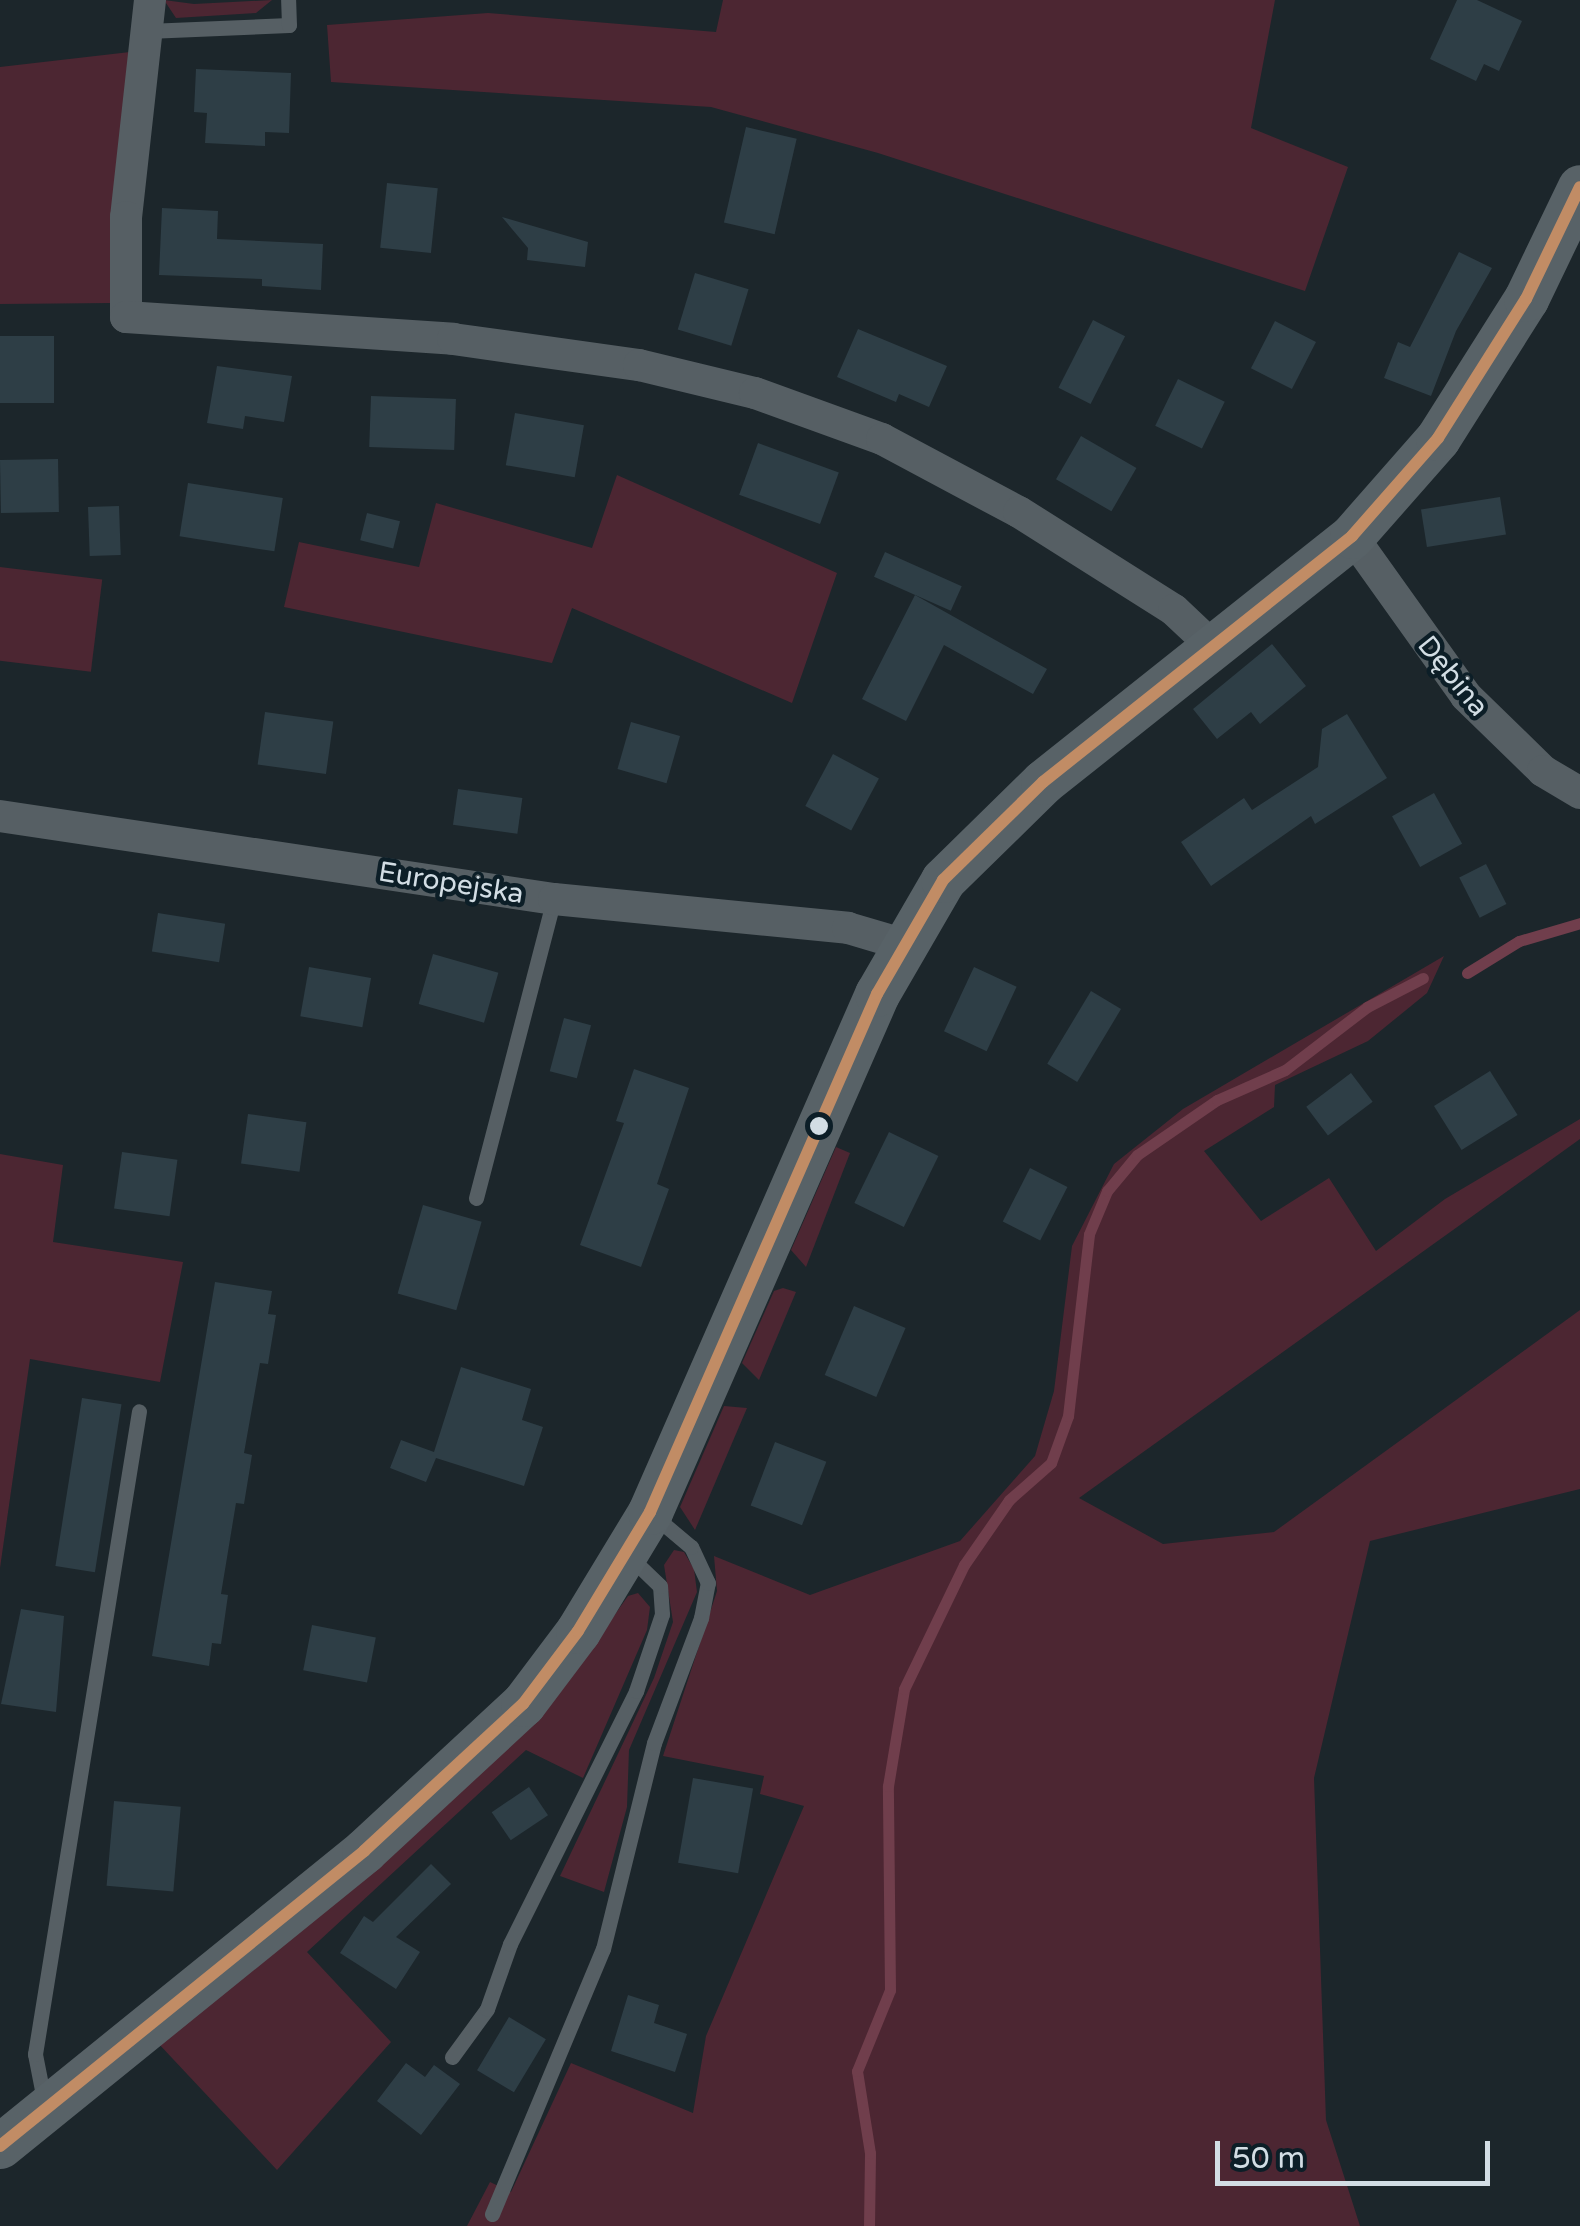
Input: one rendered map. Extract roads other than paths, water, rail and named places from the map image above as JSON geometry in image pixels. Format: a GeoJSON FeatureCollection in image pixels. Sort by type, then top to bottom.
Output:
{"type":"FeatureCollection","features":[{"type":"Feature","properties":{"kind":"street"},"geometry":{"type":"LineString","coordinates":[[148,15],[126,217],[126,317],[453,339],[638,365],[756,393],[882,439],[1020,512],[1174,610],[1209,643]]}},
{"type":"Feature","properties":{"kind":"street"},"geometry":{"type":"LineString","coordinates":[[0,2146],[453,1774],[522,1704],[628,1554],[650,1512],[902,944],[943,880],[992,825],[1209,643],[1352,536],[1438,438],[1526,299],[1580,187]]}},
{"type":"Feature","properties":{"kind":"street","name":"Dębina"},"geometry":{"type":"LineString","coordinates":[[1352,536],[1466,696],[1530,760],[1580,793]]}},
{"type":"Feature","properties":{"kind":"street","name":"Europejska"},"geometry":{"type":"LineString","coordinates":[[0,816],[554,899],[848,928],[902,944]]}},
{"type":"Feature","properties":{"kind":"lane"},"geometry":{"type":"LineString","coordinates":[[148,15],[289,24],[288,0]]}},
{"type":"Feature","properties":{"kind":"lane"},"geometry":{"type":"LineString","coordinates":[[476,1198],[554,899]]}},
{"type":"Feature","properties":{"kind":"lane"},"geometry":{"type":"LineString","coordinates":[[46,2109],[35,2054],[139,1411]]}},
{"type":"Feature","properties":{"kind":"lane"},"geometry":{"type":"LineString","coordinates":[[492,2214],[603,1949],[654,1743],[701,1618],[708,1583],[690,1547],[650,1512]]}},
{"type":"Feature","properties":{"kind":"lane"},"geometry":{"type":"LineString","coordinates":[[452,2057],[487,2009],[510,1944],[636,1691],[662,1614],[660,1586],[628,1554]]}},
{"type":"Feature","properties":{"kind":"waterway"},"geometry":{"type":"LineString","coordinates":[[1467,973],[1519,941],[1580,923]]}},
{"type":"Feature","properties":{"kind":"waterway"},"geometry":{"type":"LineString","coordinates":[[869,2226],[870,2153],[857,2071],[890,1990],[888,1786],[904,1689],[964,1565],[1009,1500],[1051,1463],[1068,1416],[1089,1234],[1107,1191],[1137,1155],[1217,1100],[1285,1070],[1367,1007],[1423,978]]}}]}
